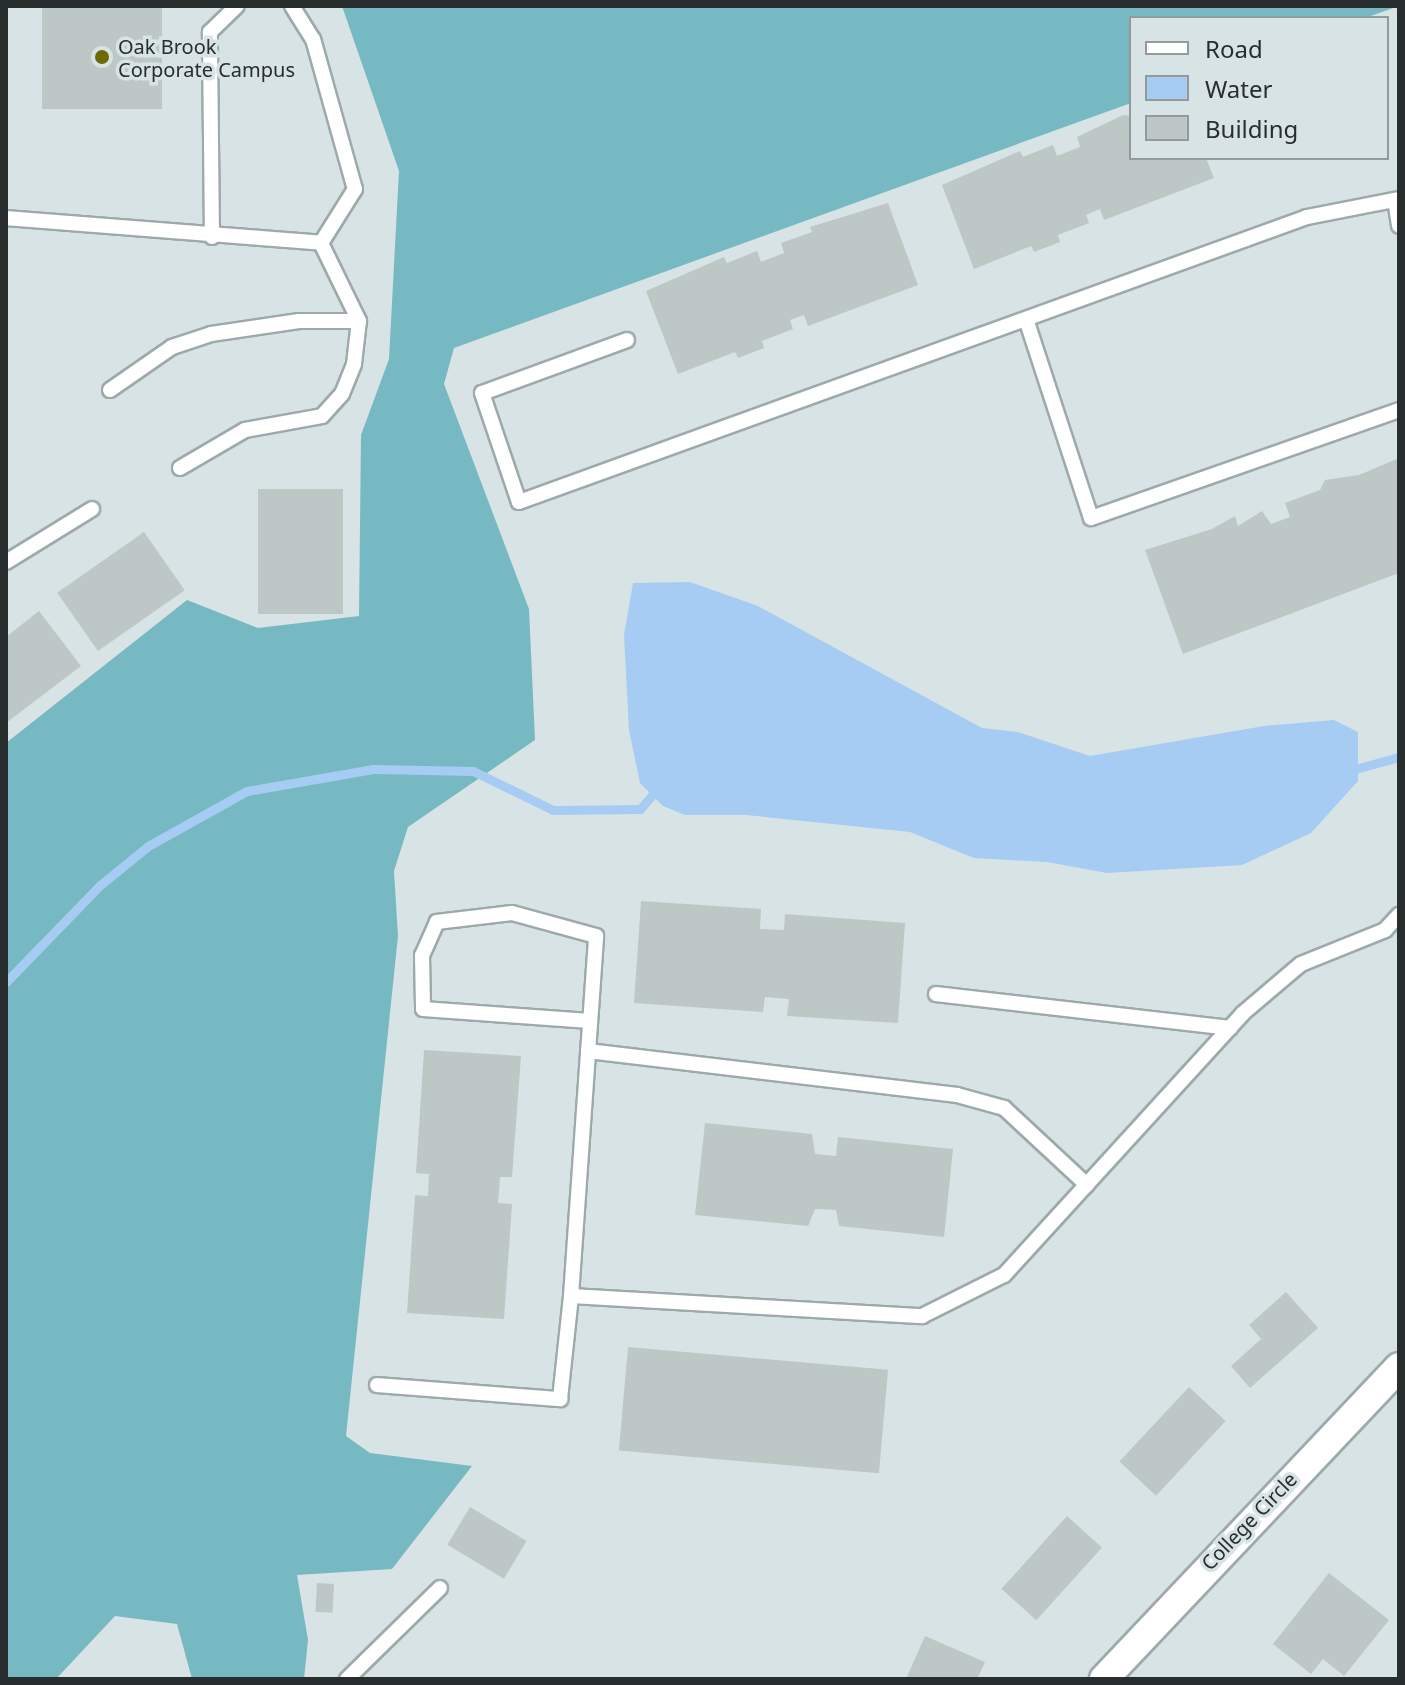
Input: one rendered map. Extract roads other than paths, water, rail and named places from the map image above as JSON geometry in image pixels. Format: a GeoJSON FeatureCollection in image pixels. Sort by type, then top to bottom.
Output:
{"type":"FeatureCollection","features":[{"type":"Feature","properties":{"kind":"street","name":"College Circle"},"geometry":{"type":"LineString","coordinates":[[1104,1679],[1399,1367]]}},
{"type":"Feature","properties":{"kind":"lane"},"geometry":{"type":"LineString","coordinates":[[212,237],[210,32],[237,6]]}},
{"type":"Feature","properties":{"kind":"lane"},"geometry":{"type":"LineString","coordinates":[[292,6],[313,39],[355,189],[321,243]]}},
{"type":"Feature","properties":{"kind":"lane"},"geometry":{"type":"LineString","coordinates":[[627,340],[482,393],[519,502],[1027,322],[1307,217],[1397,200],[1399,226]]}},
{"type":"Feature","properties":{"kind":"lane"},"geometry":{"type":"LineString","coordinates":[[6,218],[212,237],[321,243]]}},
{"type":"Feature","properties":{"kind":"lane"},"geometry":{"type":"LineString","coordinates":[[180,468],[245,430],[322,416],[342,394],[354,364],[359,321],[321,243]]}},
{"type":"Feature","properties":{"kind":"lane"},"geometry":{"type":"LineString","coordinates":[[110,390],[172,347],[211,334],[299,321],[359,321]]}},
{"type":"Feature","properties":{"kind":"lane"},"geometry":{"type":"LineString","coordinates":[[1027,322],[1091,518],[1399,410]]}},
{"type":"Feature","properties":{"kind":"lane"},"geometry":{"type":"LineString","coordinates":[[6,562],[92,509]]}},
{"type":"Feature","properties":{"kind":"lane"},"geometry":{"type":"LineString","coordinates":[[377,1385],[560,1399],[571,1296],[596,936],[512,913],[437,922],[422,955],[423,1009],[590,1021]]}},
{"type":"Feature","properties":{"kind":"lane"},"geometry":{"type":"LineString","coordinates":[[571,1296],[922,1316],[1004,1275],[1230,1028],[1301,964],[1385,930],[1399,915]]}},
{"type":"Feature","properties":{"kind":"lane"},"geometry":{"type":"LineString","coordinates":[[936,994],[1230,1028]]}},
{"type":"Feature","properties":{"kind":"lane"},"geometry":{"type":"LineString","coordinates":[[588,1051],[957,1095],[992,1104],[1004,1108],[1087,1185]]}},
{"type":"Feature","properties":{"kind":"lane"},"geometry":{"type":"LineString","coordinates":[[347,1679],[440,1588]]}},
{"type":"Feature","properties":{"kind":"water"},"geometry":{"type":"Polygon","coordinates":[[[690,582],[758,606],[982,728],[1018,732],[1090,756],[1264,726],[1334,720],[1358,732],[1358,781],[1311,833],[1242,865],[1107,873],[1047,862],[974,858],[910,832],[746,815],[685,815],[663,806],[640,783],[629,730],[624,635],[633,583],[690,582]]]}},
{"type":"Feature","properties":{"kind":"waterway"},"geometry":{"type":"LineString","coordinates":[[1348,771],[1399,757]]}},
{"type":"Feature","properties":{"kind":"waterway"},"geometry":{"type":"LineString","coordinates":[[6,982],[99,886],[148,846],[247,791],[373,769],[473,771],[553,810],[640,809],[652,795],[663,792]]}},
{"type":"Feature","properties":{"kind":"place","name":"Oak Brook Corporate Campus"},"geometry":{"type":"Point","coordinates":[102,57]}}]}
